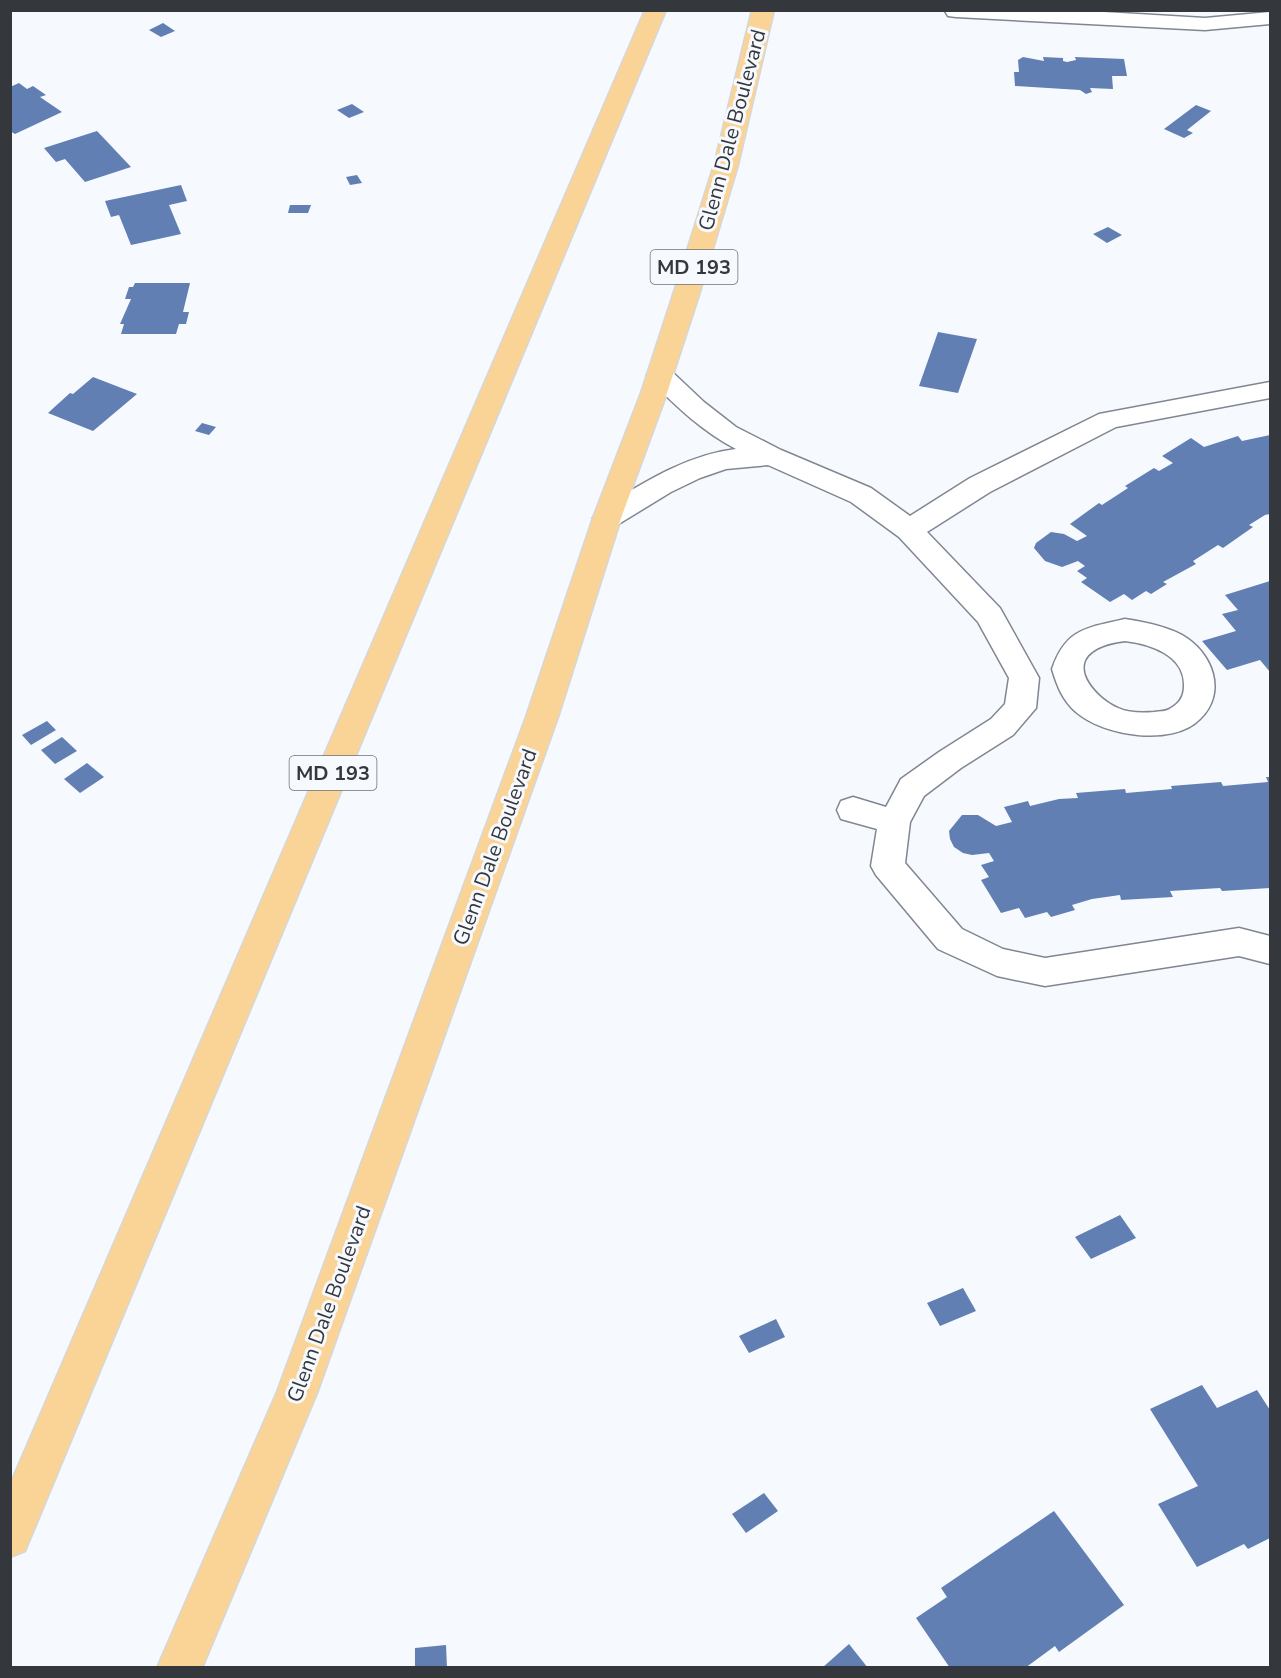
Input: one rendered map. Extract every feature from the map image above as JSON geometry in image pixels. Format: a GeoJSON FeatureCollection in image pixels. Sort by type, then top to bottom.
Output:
{"type":"FeatureCollection","features":[{"type":"Feature","properties":{"kind":"main road","name":"MD 193"},"geometry":{"type":"LineString","coordinates":[[10,1536],[656,10]]}},
{"type":"Feature","properties":{"kind":"main road","name":"Glenn Dale Boulevard"},"geometry":{"type":"LineString","coordinates":[[179,1668],[297,1392],[542,717],[607,518],[660,375],[726,165],[763,10]]}},
{"type":"Feature","properties":{"kind":"street"},"geometry":{"type":"LineString","coordinates":[[956,11],[1205,24],[1270,18]]}},
{"type":"Feature","properties":{"kind":"street"},"geometry":{"type":"LineString","coordinates":[[660,375],[694,408],[726,433],[771,456],[861,495],[909,530],[988,615],[1024,678],[1020,708],[1002,727],[950,760],[912,788],[894,822],[888,866],[950,939],[997,962],[1045,972],[1239,942],[1270,950]]}},
{"type":"Feature","properties":{"kind":"street"},"geometry":{"type":"LineString","coordinates":[[909,530],[980,485],[1109,420],[1270,390]]}},
{"type":"Feature","properties":{"kind":"street"},"geometry":{"type":"LineString","coordinates":[[607,518],[658,486],[690,471],[722,461],[771,456]]}},
{"type":"Feature","properties":{"kind":"street"},"geometry":{"type":"LineString","coordinates":[[1024,678],[1068,679]]}},
{"type":"Feature","properties":{"kind":"street"},"geometry":{"type":"LineString","coordinates":[[853,810],[894,822]]}},
{"type":"Feature","properties":{"kind":"building"},"geometry":{"type":"Polygon","coordinates":[[[163,23],[175,31],[161,37],[149,30],[163,23]]]}},
{"type":"Feature","properties":{"kind":"building"},"geometry":{"type":"Polygon","coordinates":[[[1023,57],[1044,61],[1043,57],[1063,58],[1063,61],[1067,62],[1076,60],[1075,57],[1124,59],[1127,76],[1112,76],[1113,89],[1090,88],[1092,92],[1086,94],[1080,90],[1015,86],[1014,72],[1019,72],[1018,60],[1023,57]]]}},
{"type":"Feature","properties":{"kind":"building"},"geometry":{"type":"Polygon","coordinates":[[[19,83],[27,89],[33,86],[46,95],[40,97],[62,112],[15,134],[10,131],[10,87],[19,83]]]}},
{"type":"Feature","properties":{"kind":"building"},"geometry":{"type":"Polygon","coordinates":[[[352,104],[364,112],[349,118],[337,110],[352,104]]]}},
{"type":"Feature","properties":{"kind":"building"},"geometry":{"type":"Polygon","coordinates":[[[1196,105],[1211,111],[1187,130],[1193,133],[1184,138],[1164,129],[1196,105]]]}},
{"type":"Feature","properties":{"kind":"building"},"geometry":{"type":"Polygon","coordinates":[[[97,131],[131,167],[85,182],[65,159],[56,162],[44,148],[97,131]]]}},
{"type":"Feature","properties":{"kind":"building"},"geometry":{"type":"Polygon","coordinates":[[[357,175],[362,183],[350,185],[346,177],[357,175]]]}},
{"type":"Feature","properties":{"kind":"building"},"geometry":{"type":"Polygon","coordinates":[[[181,185],[187,201],[169,205],[181,234],[131,245],[119,215],[111,217],[105,201],[181,185]]]}},
{"type":"Feature","properties":{"kind":"building"},"geometry":{"type":"Polygon","coordinates":[[[290,205],[311,205],[308,213],[288,213],[290,205]]]}},
{"type":"Feature","properties":{"kind":"building"},"geometry":{"type":"Polygon","coordinates":[[[1108,227],[1122,235],[1107,243],[1093,234],[1108,227]]]}},
{"type":"Feature","properties":{"kind":"building"},"geometry":{"type":"Polygon","coordinates":[[[135,283],[190,283],[183,312],[189,312],[186,324],[179,324],[176,334],[121,334],[124,324],[120,324],[131,299],[125,299],[129,287],[133,287],[135,283]]]}},
{"type":"Feature","properties":{"kind":"building"},"geometry":{"type":"Polygon","coordinates":[[[938,332],[977,339],[958,393],[919,386],[938,332]]]}},
{"type":"Feature","properties":{"kind":"building"},"geometry":{"type":"Polygon","coordinates":[[[93,377],[137,394],[93,431],[48,413],[70,393],[73,394],[93,377]]]}},
{"type":"Feature","properties":{"kind":"building"},"geometry":{"type":"Polygon","coordinates":[[[202,423],[216,427],[209,435],[195,431],[202,423]]]}},
{"type":"Feature","properties":{"kind":"building"},"geometry":{"type":"Polygon","coordinates":[[[1270,435],[1270,514],[1249,525],[1253,527],[1223,548],[1218,545],[1193,561],[1196,564],[1163,582],[1167,584],[1151,594],[1146,591],[1132,600],[1124,594],[1110,602],[1081,582],[1087,578],[1077,571],[1085,566],[1078,561],[1062,567],[1045,561],[1034,548],[1036,543],[1051,532],[1064,534],[1077,541],[1087,536],[1070,524],[1099,503],[1102,505],[1128,488],[1125,486],[1154,468],[1159,471],[1173,463],[1162,456],[1191,438],[1204,447],[1238,436],[1242,441],[1270,435]]]}},
{"type":"Feature","properties":{"kind":"building"},"geometry":{"type":"Polygon","coordinates":[[[1270,581],[1270,672],[1260,660],[1227,670],[1202,641],[1236,631],[1222,614],[1238,610],[1225,595],[1270,581]]]}},
{"type":"Feature","properties":{"kind":"building"},"geometry":{"type":"Polygon","coordinates":[[[47,721],[56,730],[31,745],[22,735],[47,721]]]}},
{"type":"Feature","properties":{"kind":"building"},"geometry":{"type":"Polygon","coordinates":[[[62,737],[77,751],[55,764],[41,750],[62,737]]]}},
{"type":"Feature","properties":{"kind":"building"},"geometry":{"type":"Polygon","coordinates":[[[87,763],[104,777],[80,793],[64,779],[87,763]]]}},
{"type":"Feature","properties":{"kind":"building"},"geometry":{"type":"Polygon","coordinates":[[[1266,777],[1270,777],[1270,888],[1170,891],[1173,897],[1121,900],[1120,895],[1072,905],[1075,910],[1051,917],[1047,912],[1025,918],[1019,908],[1001,913],[981,880],[989,877],[981,865],[994,861],[989,853],[972,855],[963,853],[954,847],[950,839],[949,831],[962,815],[978,815],[996,826],[1012,822],[1004,807],[1028,801],[1030,806],[1059,799],[1078,798],[1076,793],[1125,789],[1126,793],[1221,782],[1223,786],[1268,782],[1266,777]]]}},
{"type":"Feature","properties":{"kind":"building"},"geometry":{"type":"Polygon","coordinates":[[[1120,1215],[1136,1238],[1091,1259],[1075,1237],[1120,1215]]]}},
{"type":"Feature","properties":{"kind":"building"},"geometry":{"type":"Polygon","coordinates":[[[963,1288],[976,1311],[940,1326],[927,1303],[963,1288]]]}},
{"type":"Feature","properties":{"kind":"building"},"geometry":{"type":"Polygon","coordinates":[[[776,1319],[785,1337],[749,1353],[739,1336],[776,1319]]]}},
{"type":"Feature","properties":{"kind":"building"},"geometry":{"type":"Polygon","coordinates":[[[1202,1385],[1217,1408],[1257,1390],[1270,1410],[1270,1538],[1248,1549],[1244,1544],[1197,1567],[1158,1504],[1198,1486],[1150,1409],[1202,1385]]]}},
{"type":"Feature","properties":{"kind":"building"},"geometry":{"type":"Polygon","coordinates":[[[764,1493],[778,1511],[746,1533],[732,1514],[764,1493]]]}},
{"type":"Feature","properties":{"kind":"building"},"geometry":{"type":"Polygon","coordinates":[[[1054,1511],[1124,1605],[1059,1652],[1055,1646],[1025,1668],[950,1668],[916,1618],[947,1597],[941,1588],[1054,1511]]]}},
{"type":"Feature","properties":{"kind":"building"},"geometry":{"type":"Polygon","coordinates":[[[849,1644],[868,1668],[822,1668],[849,1644]]]}},
{"type":"Feature","properties":{"kind":"building"},"geometry":{"type":"Polygon","coordinates":[[[446,1645],[447,1668],[415,1668],[415,1648],[446,1645]]]}}]}
